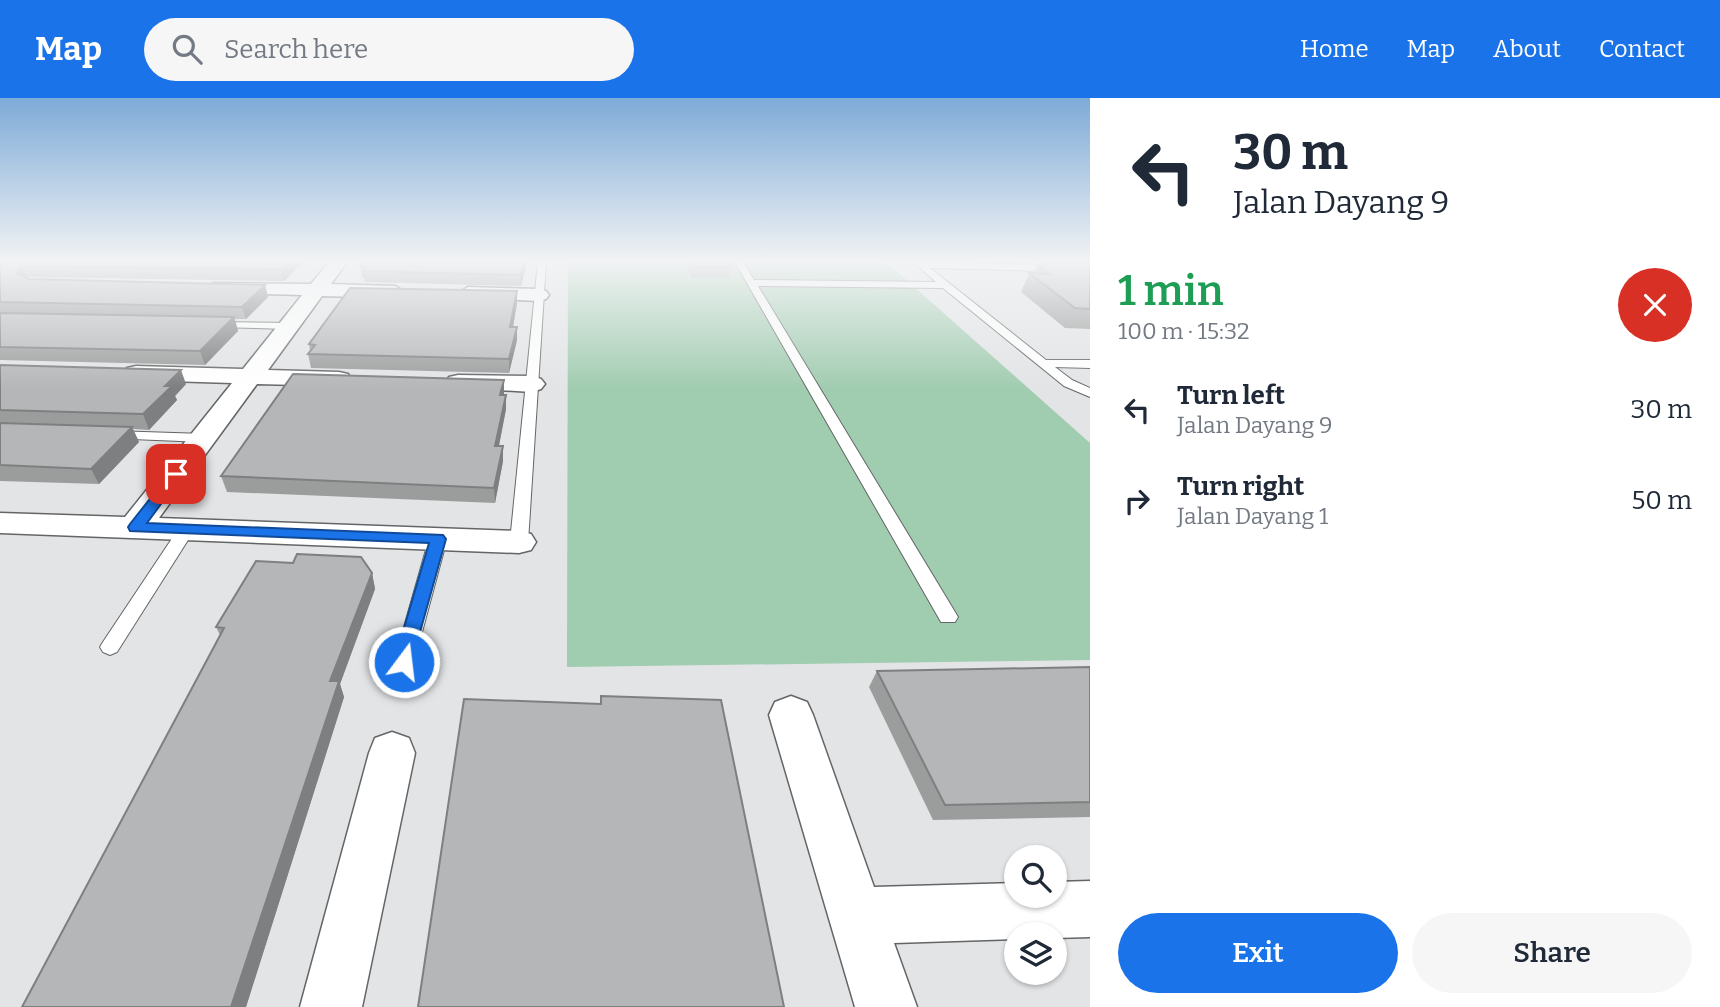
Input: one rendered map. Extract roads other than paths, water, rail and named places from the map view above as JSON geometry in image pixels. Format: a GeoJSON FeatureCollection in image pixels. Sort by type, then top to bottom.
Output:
{"type":"FeatureCollection","features":[{"type":"Feature","properties":{"kind":"street"},"geometry":{"type":"LineString","coordinates":[[135,527],[305,304]]}},
{"type":"Feature","properties":{"kind":"street"},"geometry":{"type":"LineString","coordinates":[[111,372],[358,379]]}},
{"type":"Feature","properties":{"kind":"street"},"geometry":{"type":"LineString","coordinates":[[438,382],[532,384]]}},
{"type":"Feature","properties":{"kind":"street"},"geometry":{"type":"LineString","coordinates":[[0,523],[519,541]]}},
{"type":"Feature","properties":{"kind":"street"},"geometry":{"type":"LineString","coordinates":[[791,715],[886,1007]]}},
{"type":"Feature","properties":{"kind":"street"},"geometry":{"type":"LineString","coordinates":[[331,1007],[392,753]]}},
{"type":"Feature","properties":{"kind":"street"},"geometry":{"type":"LineString","coordinates":[[857,916],[1090,909]]}},
{"type":"Feature","properties":{"kind":"lane"},"geometry":{"type":"LineString","coordinates":[[519,541],[538,304]]}},
{"type":"Feature","properties":{"kind":"lane"},"geometry":{"type":"LineString","coordinates":[[764,304],[948,618]]}},
{"type":"Feature","properties":{"kind":"lane"},"geometry":{"type":"LineString","coordinates":[[970,304],[1068,383],[1090,393]]}},
{"type":"Feature","properties":{"kind":"lane"},"geometry":{"type":"LineString","coordinates":[[206,324],[289,326]]}},
{"type":"Feature","properties":{"kind":"lane"},"geometry":{"type":"LineString","coordinates":[[1042,363],[1090,364]]}},
{"type":"Feature","properties":{"kind":"lane"},"geometry":{"type":"LineString","coordinates":[[95,434],[204,438]]}},
{"type":"Feature","properties":{"kind":"lane"},"geometry":{"type":"LineString","coordinates":[[110,647],[187,529]]}},
{"type":"Feature","properties":{"kind":"lane"},"geometry":{"type":"LineString","coordinates":[[404,662],[438,539]]}}]}
